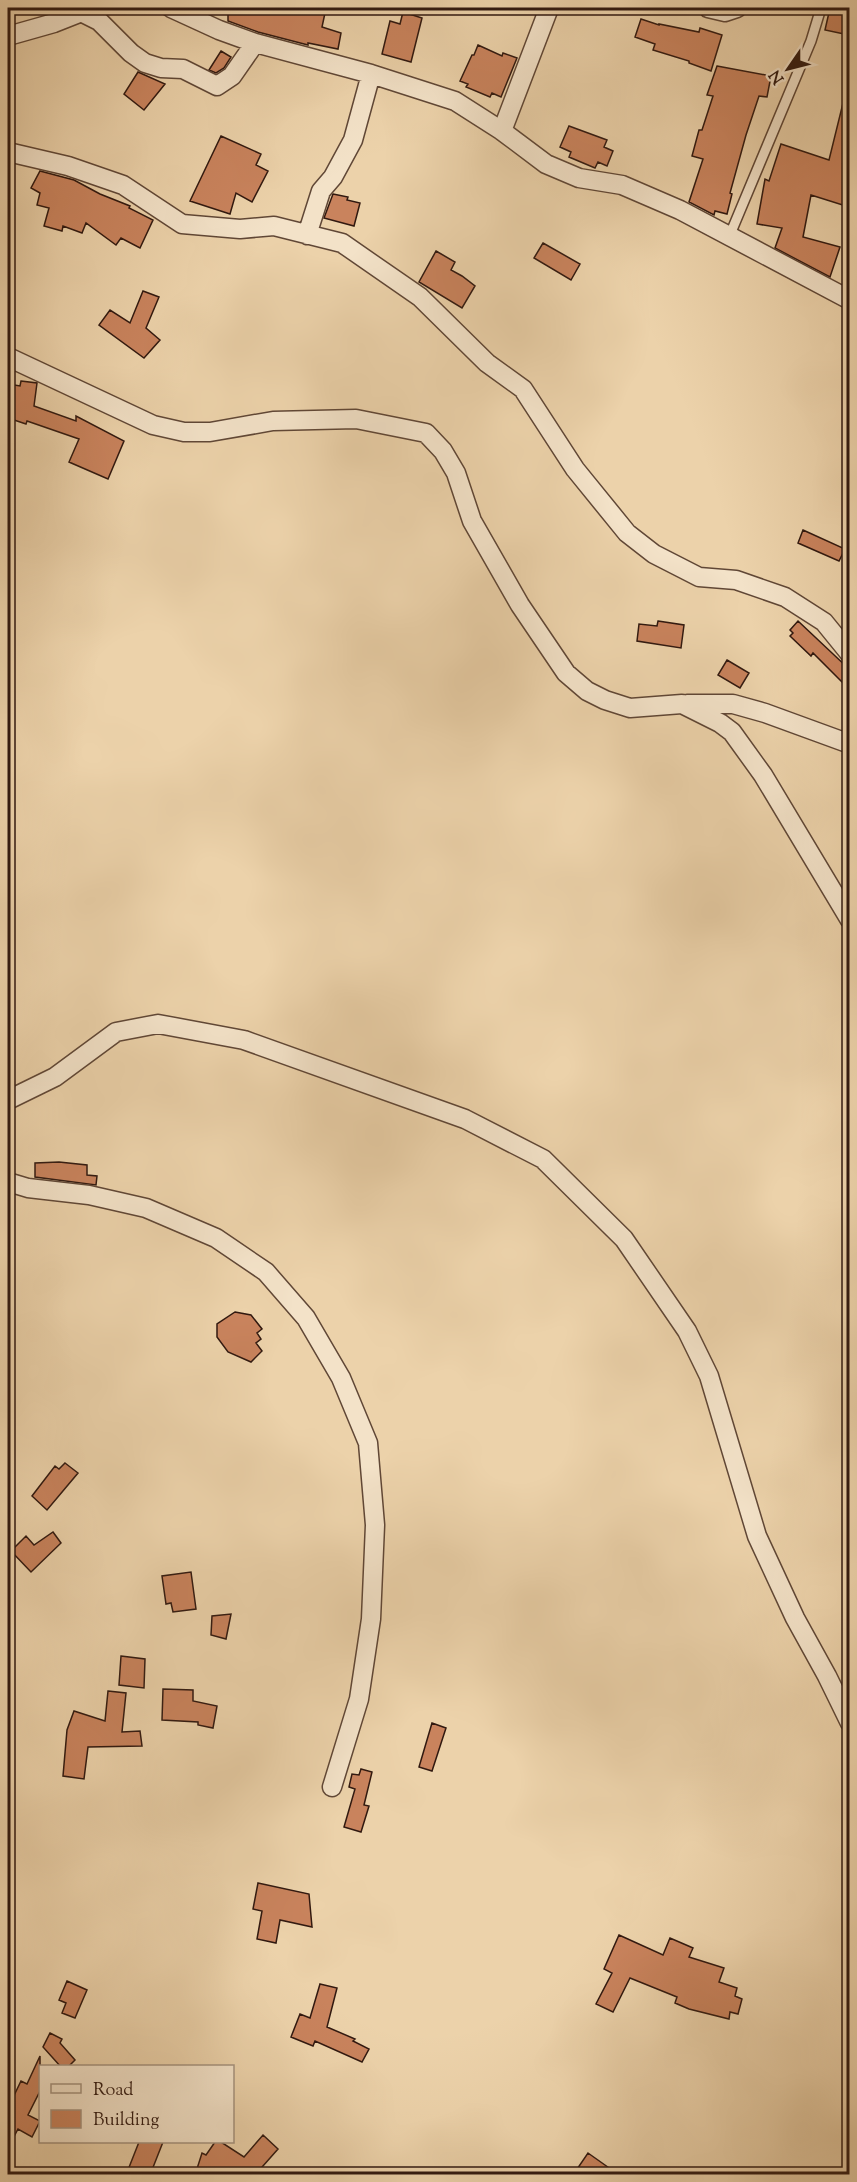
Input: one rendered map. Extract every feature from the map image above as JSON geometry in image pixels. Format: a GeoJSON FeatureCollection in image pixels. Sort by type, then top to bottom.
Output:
{"type":"FeatureCollection","features":[{"type":"Feature","properties":{"kind":"street"},"geometry":{"type":"LineString","coordinates":[[171,8],[219,30],[255,43],[371,74],[455,101],[502,131],[546,164],[579,178],[622,185],[680,210],[848,296]]}},
{"type":"Feature","properties":{"kind":"street"},"geometry":{"type":"LineString","coordinates":[[502,131],[549,8]]}},
{"type":"Feature","properties":{"kind":"street"},"geometry":{"type":"LineString","coordinates":[[708,8],[725,12],[737,8]]}},
{"type":"Feature","properties":{"kind":"street"},"geometry":{"type":"LineString","coordinates":[[8,36],[88,10],[130,52],[145,63],[160,68],[183,69],[217,86],[232,76],[255,43]]}},
{"type":"Feature","properties":{"kind":"street"},"geometry":{"type":"LineString","coordinates":[[307,235],[321,191],[333,177],[353,140],[371,74]]}},
{"type":"Feature","properties":{"kind":"street"},"geometry":{"type":"LineString","coordinates":[[8,152],[68,166],[123,184],[182,224],[240,229],[274,226],[342,243],[420,297],[487,363],[523,389],[575,469],[627,533],[654,554],[699,577],[736,580],[785,597],[824,622],[849,654]]}},
{"type":"Feature","properties":{"kind":"street"},"geometry":{"type":"LineString","coordinates":[[8,357],[153,425],[183,432],[210,432],[273,421],[356,419],[426,433],[443,451],[456,473],[472,521],[520,605],[566,673],[586,691],[630,708],[682,704],[734,704],[849,744]]}},
{"type":"Feature","properties":{"kind":"street"},"geometry":{"type":"LineString","coordinates":[[682,704],[720,723],[732,732],[763,775],[849,920]]}},
{"type":"Feature","properties":{"kind":"street"},"geometry":{"type":"LineString","coordinates":[[8,1100],[56,1077],[116,1032],[158,1024],[244,1040],[465,1119],[543,1160],[624,1239],[687,1331],[709,1376],[757,1536],[795,1618],[827,1676],[849,1723]]}},
{"type":"Feature","properties":{"kind":"street"},"geometry":{"type":"LineString","coordinates":[[8,1182],[28,1188],[89,1195],[146,1208],[216,1238],[266,1272],[306,1318],[341,1378],[368,1443],[375,1525],[371,1619],[359,1699],[332,1787]]}},
{"type":"Feature","properties":{"kind":"lane"},"geometry":{"type":"LineString","coordinates":[[729,237],[811,41],[820,8]]}},
{"type":"Feature","properties":{"kind":"building"},"geometry":{"type":"Polygon","coordinates":[[[228,8],[264,8],[265,11],[321,8],[321,12],[325,13],[322,27],[341,33],[338,49],[308,43],[308,45],[258,32],[228,21],[228,8]]]}},
{"type":"Feature","properties":{"kind":"building"},"geometry":{"type":"Polygon","coordinates":[[[830,8],[849,8],[849,35],[825,30],[830,8]]]}},
{"type":"Feature","properties":{"kind":"building"},"geometry":{"type":"Polygon","coordinates":[[[403,12],[422,18],[411,62],[382,54],[390,21],[400,24],[403,12]]]}},
{"type":"Feature","properties":{"kind":"building"},"geometry":{"type":"Polygon","coordinates":[[[641,19],[659,25],[699,32],[700,28],[722,35],[711,71],[689,63],[689,61],[653,50],[655,44],[635,37],[641,19]]]}},
{"type":"Feature","properties":{"kind":"building"},"geometry":{"type":"Polygon","coordinates":[[[478,45],[502,56],[503,53],[517,58],[501,97],[492,93],[490,97],[466,87],[468,84],[460,81],[478,45]]]}},
{"type":"Feature","properties":{"kind":"building"},"geometry":{"type":"Polygon","coordinates":[[[221,51],[231,57],[224,68],[216,73],[209,70],[221,51]]]}},
{"type":"Feature","properties":{"kind":"building"},"geometry":{"type":"Polygon","coordinates":[[[717,66],[771,76],[767,97],[759,96],[746,135],[730,193],[732,194],[727,214],[715,211],[714,215],[689,202],[703,159],[692,156],[699,130],[702,130],[713,96],[707,95],[717,66]]]}},
{"type":"Feature","properties":{"kind":"building"},"geometry":{"type":"Polygon","coordinates":[[[138,72],[165,84],[144,110],[124,94],[138,72]]]}},
{"type":"Feature","properties":{"kind":"building"},"geometry":{"type":"Polygon","coordinates":[[[844,99],[849,99],[849,207],[811,195],[803,237],[840,247],[830,277],[775,248],[782,228],[757,224],[765,179],[769,181],[781,144],[829,160],[844,99]]]}},
{"type":"Feature","properties":{"kind":"building"},"geometry":{"type":"Polygon","coordinates":[[[569,126],[607,140],[604,147],[613,151],[607,166],[598,162],[595,168],[569,157],[571,152],[560,147],[569,126]]]}},
{"type":"Feature","properties":{"kind":"building"},"geometry":{"type":"Polygon","coordinates":[[[221,136],[261,154],[256,165],[268,171],[252,202],[236,193],[230,214],[190,201],[221,136]]]}},
{"type":"Feature","properties":{"kind":"building"},"geometry":{"type":"Polygon","coordinates":[[[40,171],[74,180],[130,206],[129,208],[153,220],[140,248],[121,238],[116,245],[86,223],[82,233],[63,226],[62,231],[44,226],[49,208],[37,205],[40,193],[31,188],[40,171]]]}},
{"type":"Feature","properties":{"kind":"building"},"geometry":{"type":"Polygon","coordinates":[[[333,194],[348,197],[347,200],[360,203],[354,226],[324,218],[333,194]]]}},
{"type":"Feature","properties":{"kind":"building"},"geometry":{"type":"Polygon","coordinates":[[[543,243],[580,264],[571,280],[534,258],[543,243]]]}},
{"type":"Feature","properties":{"kind":"building"},"geometry":{"type":"Polygon","coordinates":[[[436,251],[455,262],[451,270],[475,286],[462,308],[419,282],[436,251]]]}},
{"type":"Feature","properties":{"kind":"building"},"geometry":{"type":"Polygon","coordinates":[[[143,291],[159,297],[146,328],[160,340],[144,358],[99,325],[110,310],[130,323],[143,291]]]}},
{"type":"Feature","properties":{"kind":"building"},"geometry":{"type":"Polygon","coordinates":[[[21,381],[37,383],[34,406],[76,421],[76,416],[124,441],[108,479],[69,462],[79,439],[27,421],[26,424],[8,418],[8,384],[20,386],[21,381]]]}},
{"type":"Feature","properties":{"kind":"building"},"geometry":{"type":"Polygon","coordinates":[[[803,530],[845,549],[839,561],[798,543],[803,530]]]}},
{"type":"Feature","properties":{"kind":"building"},"geometry":{"type":"Polygon","coordinates":[[[658,621],[684,625],[681,648],[637,641],[639,624],[657,626],[658,621]]]}},
{"type":"Feature","properties":{"kind":"building"},"geometry":{"type":"Polygon","coordinates":[[[798,621],[849,669],[849,689],[813,653],[811,656],[790,636],[793,633],[790,630],[798,621]]]}},
{"type":"Feature","properties":{"kind":"building"},"geometry":{"type":"Polygon","coordinates":[[[727,660],[749,673],[740,688],[718,675],[727,660]]]}},
{"type":"Feature","properties":{"kind":"building"},"geometry":{"type":"Polygon","coordinates":[[[59,1162],[87,1165],[87,1175],[97,1176],[96,1185],[35,1177],[35,1163],[59,1162]]]}},
{"type":"Feature","properties":{"kind":"building"},"geometry":{"type":"Polygon","coordinates":[[[235,1312],[251,1315],[262,1329],[257,1333],[261,1339],[256,1343],[262,1351],[251,1362],[228,1352],[217,1337],[217,1324],[235,1312]]]}},
{"type":"Feature","properties":{"kind":"building"},"geometry":{"type":"Polygon","coordinates":[[[65,1463],[78,1473],[47,1510],[32,1496],[55,1466],[59,1469],[65,1463]]]}},
{"type":"Feature","properties":{"kind":"building"},"geometry":{"type":"Polygon","coordinates":[[[53,1532],[61,1543],[31,1572],[11,1551],[26,1536],[34,1545],[53,1532]]]}},
{"type":"Feature","properties":{"kind":"building"},"geometry":{"type":"Polygon","coordinates":[[[191,1572],[196,1609],[173,1612],[171,1603],[166,1604],[162,1576],[191,1572]]]}},
{"type":"Feature","properties":{"kind":"building"},"geometry":{"type":"Polygon","coordinates":[[[231,1614],[226,1639],[211,1635],[212,1616],[231,1614]]]}},
{"type":"Feature","properties":{"kind":"building"},"geometry":{"type":"Polygon","coordinates":[[[121,1656],[145,1659],[144,1688],[119,1685],[121,1656]]]}},
{"type":"Feature","properties":{"kind":"building"},"geometry":{"type":"Polygon","coordinates":[[[163,1689],[193,1690],[193,1701],[217,1706],[213,1728],[198,1725],[198,1722],[162,1720],[163,1689]]]}},
{"type":"Feature","properties":{"kind":"building"},"geometry":{"type":"Polygon","coordinates":[[[108,1691],[126,1693],[122,1732],[140,1731],[142,1746],[88,1747],[84,1779],[63,1776],[67,1730],[74,1711],[105,1721],[108,1691]]]}},
{"type":"Feature","properties":{"kind":"building"},"geometry":{"type":"Polygon","coordinates":[[[432,1723],[446,1728],[432,1771],[419,1767],[432,1723]]]}},
{"type":"Feature","properties":{"kind":"building"},"geometry":{"type":"Polygon","coordinates":[[[361,1769],[372,1772],[364,1805],[369,1806],[361,1832],[344,1827],[355,1789],[349,1787],[352,1774],[359,1775],[361,1769]]]}},
{"type":"Feature","properties":{"kind":"building"},"geometry":{"type":"Polygon","coordinates":[[[258,1883],[309,1894],[312,1927],[280,1920],[276,1943],[257,1939],[262,1911],[253,1909],[258,1883]]]}},
{"type":"Feature","properties":{"kind":"building"},"geometry":{"type":"Polygon","coordinates":[[[619,1935],[663,1955],[670,1938],[693,1948],[689,1957],[724,1968],[719,1982],[737,1988],[735,1996],[742,1999],[738,2014],[730,2012],[729,2019],[689,2009],[675,2003],[677,1997],[630,1978],[613,2012],[596,2004],[612,1973],[604,1969],[619,1935]]]}},
{"type":"Feature","properties":{"kind":"building"},"geometry":{"type":"Polygon","coordinates":[[[67,1981],[87,1990],[75,2018],[62,2013],[66,2003],[59,2000],[67,1981]]]}},
{"type":"Feature","properties":{"kind":"building"},"geometry":{"type":"Polygon","coordinates":[[[320,1984],[337,1988],[327,2027],[355,2039],[353,2041],[369,2049],[362,2062],[315,2041],[313,2046],[291,2037],[300,2014],[310,2018],[320,1984]]]}},
{"type":"Feature","properties":{"kind":"building"},"geometry":{"type":"Polygon","coordinates":[[[50,2033],[62,2039],[60,2043],[75,2060],[70,2065],[59,2065],[43,2047],[50,2033]]]}},
{"type":"Feature","properties":{"kind":"building"},"geometry":{"type":"Polygon","coordinates":[[[40,2056],[39,2093],[28,2115],[39,2120],[39,2123],[32,2137],[18,2129],[8,2148],[8,2108],[21,2081],[27,2084],[40,2056]]]}},
{"type":"Feature","properties":{"kind":"building"},"geometry":{"type":"Polygon","coordinates":[[[263,2135],[278,2149],[255,2175],[195,2175],[202,2153],[206,2155],[214,2143],[223,2143],[244,2157],[263,2135]]]}},
{"type":"Feature","properties":{"kind":"building"},"geometry":{"type":"Polygon","coordinates":[[[139,2143],[163,2143],[150,2175],[126,2175],[139,2143]]]}},
{"type":"Feature","properties":{"kind":"building"},"geometry":{"type":"Polygon","coordinates":[[[588,2153],[619,2175],[573,2175],[588,2153]]]}}]}
